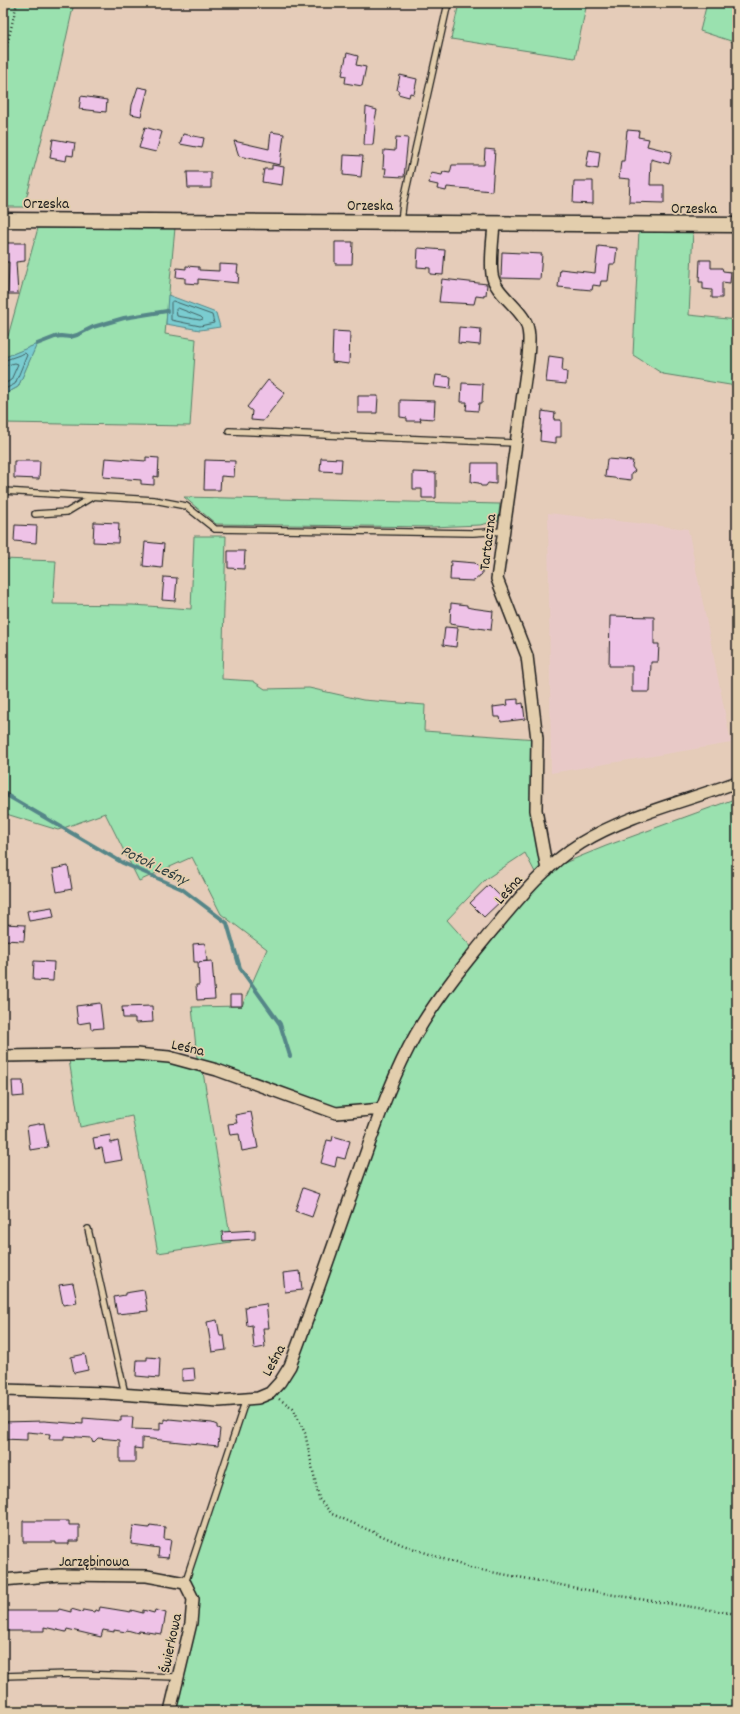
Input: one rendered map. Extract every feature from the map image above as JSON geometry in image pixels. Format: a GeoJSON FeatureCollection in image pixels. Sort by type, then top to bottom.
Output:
{"type":"FeatureCollection","features":[{"type":"Feature","properties":{"kind":"street","name":"Orzeska"},"geometry":{"type":"LineString","coordinates":[[3,220],[737,225]]}},
{"type":"Feature","properties":{"kind":"street","name":"Tartaczna"},"geometry":{"type":"LineString","coordinates":[[494,224],[492,274],[496,284],[524,319],[528,329],[529,339],[528,358],[497,579],[527,656],[537,738],[536,810],[546,870]]}},
{"type":"Feature","properties":{"kind":"street","name":"Leśna"},"geometry":{"type":"LineString","coordinates":[[3,1390],[125,1394],[219,1401],[258,1398],[270,1393],[280,1382],[292,1359],[382,1109],[404,1057],[431,1010],[452,981],[510,908],[546,870],[565,853],[604,831],[683,800],[737,782]]}},
{"type":"Feature","properties":{"kind":"street","name":"Leśna"},"geometry":{"type":"LineString","coordinates":[[3,1056],[136,1054],[169,1057],[217,1070],[336,1113],[382,1109]]}},
{"type":"Feature","properties":{"kind":"street","name":"Jarzębinowa"},"geometry":{"type":"LineString","coordinates":[[3,1580],[59,1575],[147,1576],[185,1583]]}},
{"type":"Feature","properties":{"kind":"street","name":"Świerkowa"},"geometry":{"type":"LineString","coordinates":[[170,1711],[191,1623],[194,1598],[185,1583]]}},
{"type":"Feature","properties":{"kind":"lane"},"geometry":{"type":"LineString","coordinates":[[401,222],[406,189],[448,3]]}},
{"type":"Feature","properties":{"kind":"lane"},"geometry":{"type":"LineString","coordinates":[[229,432],[516,443]]}},
{"type":"Feature","properties":{"kind":"lane"},"geometry":{"type":"LineString","coordinates":[[3,491],[154,500],[186,506],[215,529],[473,533],[504,531]]}},
{"type":"Feature","properties":{"kind":"lane"},"geometry":{"type":"LineString","coordinates":[[35,514],[67,512],[92,497]]}},
{"type":"Feature","properties":{"kind":"lane"},"geometry":{"type":"LineString","coordinates":[[88,1229],[125,1394]]}},
{"type":"Feature","properties":{"kind":"lane"},"geometry":{"type":"LineString","coordinates":[[185,1583],[246,1399]]}},
{"type":"Feature","properties":{"kind":"lane"},"geometry":{"type":"LineString","coordinates":[[3,1676],[71,1674],[178,1677]]}},
{"type":"Feature","properties":{"kind":"path"},"geometry":{"type":"LineString","coordinates":[[3,62],[17,3]]}},
{"type":"Feature","properties":{"kind":"path"},"geometry":{"type":"LineString","coordinates":[[270,1393],[293,1408],[305,1433],[319,1499],[332,1514],[403,1544],[470,1568],[606,1594],[737,1614]]}},
{"type":"Feature","properties":{"kind":"shaded area"},"geometry":{"type":"Polygon","coordinates":[[[548,513],[688,529],[731,743],[551,773],[548,513]]]}},
{"type":"Feature","properties":{"kind":"green space"},"geometry":{"type":"Polygon","coordinates":[[[3,3],[74,3],[56,84],[24,207],[3,207],[3,3]]]}},
{"type":"Feature","properties":{"kind":"green space"},"geometry":{"type":"Polygon","coordinates":[[[459,3],[587,3],[575,58],[451,39],[459,3]]]}},
{"type":"Feature","properties":{"kind":"green space"},"geometry":{"type":"Polygon","coordinates":[[[707,3],[737,3],[737,43],[700,31],[707,3]]]}},
{"type":"Feature","properties":{"kind":"green space"},"geometry":{"type":"Polygon","coordinates":[[[38,228],[175,228],[165,334],[196,339],[190,426],[3,423],[3,395],[18,387],[36,345],[3,358],[3,336],[8,336],[38,228]]]}},
{"type":"Feature","properties":{"kind":"green space"},"geometry":{"type":"Polygon","coordinates":[[[639,230],[693,230],[689,315],[737,320],[736,386],[663,374],[633,355],[639,230]]]}},
{"type":"Feature","properties":{"kind":"green space"},"geometry":{"type":"Polygon","coordinates":[[[184,497],[500,504],[498,521],[480,525],[432,527],[216,524],[184,497]]]}},
{"type":"Feature","properties":{"kind":"green space"},"geometry":{"type":"Polygon","coordinates":[[[194,536],[226,536],[222,679],[253,681],[265,689],[309,688],[363,700],[425,705],[424,731],[537,739],[536,810],[547,870],[606,846],[737,798],[737,1711],[170,1711],[193,1599],[185,1583],[246,1399],[280,1382],[382,1109],[319,1107],[197,1058],[192,1007],[242,1006],[267,949],[221,914],[192,857],[139,881],[105,813],[58,830],[3,813],[3,559],[56,561],[53,604],[133,605],[191,609],[194,536]],[[525,853],[486,879],[447,920],[475,951],[538,878],[525,853]]]}},
{"type":"Feature","properties":{"kind":"green space"},"geometry":{"type":"Polygon","coordinates":[[[137,1059],[174,1063],[203,1072],[231,1242],[158,1253],[132,1116],[80,1127],[69,1060],[137,1059]]]}},
{"type":"Feature","properties":{"kind":"water"},"geometry":{"type":"Polygon","coordinates":[[[168,295],[216,313],[220,327],[200,330],[166,324],[168,295]]]}},
{"type":"Feature","properties":{"kind":"water"},"geometry":{"type":"Polygon","coordinates":[[[37,344],[18,387],[3,395],[3,358],[37,344]]]}},
{"type":"Feature","properties":{"kind":"building"},"geometry":{"type":"Polygon","coordinates":[[[347,53],[358,56],[356,65],[366,67],[362,86],[345,83],[346,76],[342,75],[347,53]]]}},
{"type":"Feature","properties":{"kind":"building"},"geometry":{"type":"Polygon","coordinates":[[[400,75],[417,79],[414,94],[410,93],[409,97],[398,94],[399,91],[397,90],[400,75]]]}},
{"type":"Feature","properties":{"kind":"building"},"geometry":{"type":"Polygon","coordinates":[[[138,87],[148,89],[141,116],[131,114],[132,105],[138,87]]]}},
{"type":"Feature","properties":{"kind":"building"},"geometry":{"type":"Polygon","coordinates":[[[81,96],[107,100],[106,112],[79,109],[81,96]]]}},
{"type":"Feature","properties":{"kind":"building"},"geometry":{"type":"Polygon","coordinates":[[[366,107],[377,110],[374,124],[373,145],[364,145],[366,107]]]}},
{"type":"Feature","properties":{"kind":"building"},"geometry":{"type":"Polygon","coordinates":[[[145,127],[162,132],[156,152],[139,148],[145,127]]]}},
{"type":"Feature","properties":{"kind":"building"},"geometry":{"type":"Polygon","coordinates":[[[627,130],[639,131],[638,137],[649,139],[647,146],[672,152],[669,164],[651,159],[650,185],[664,185],[664,203],[629,202],[630,179],[619,178],[621,161],[624,161],[627,130]]]}},
{"type":"Feature","properties":{"kind":"building"},"geometry":{"type":"Polygon","coordinates":[[[271,132],[284,134],[280,165],[239,156],[234,141],[269,149],[271,132]]]}},
{"type":"Feature","properties":{"kind":"building"},"geometry":{"type":"Polygon","coordinates":[[[183,134],[204,138],[202,148],[180,144],[183,134]]]}},
{"type":"Feature","properties":{"kind":"building"},"geometry":{"type":"Polygon","coordinates":[[[396,137],[408,138],[404,177],[385,176],[386,168],[383,168],[384,150],[395,151],[396,137]]]}},
{"type":"Feature","properties":{"kind":"building"},"geometry":{"type":"Polygon","coordinates":[[[53,139],[75,143],[73,156],[67,155],[66,161],[50,158],[53,139]]]}},
{"type":"Feature","properties":{"kind":"building"},"geometry":{"type":"Polygon","coordinates":[[[485,149],[495,150],[492,191],[447,187],[446,191],[437,189],[438,185],[429,183],[431,173],[442,175],[443,172],[450,173],[452,165],[484,165],[485,149]]]}},
{"type":"Feature","properties":{"kind":"building"},"geometry":{"type":"Polygon","coordinates":[[[589,150],[600,152],[598,169],[586,167],[589,150]]]}},
{"type":"Feature","properties":{"kind":"building"},"geometry":{"type":"Polygon","coordinates":[[[344,155],[363,156],[361,177],[343,175],[344,155]]]}},
{"type":"Feature","properties":{"kind":"building"},"geometry":{"type":"Polygon","coordinates":[[[272,165],[284,167],[282,185],[262,182],[264,169],[272,169],[272,165]]]}},
{"type":"Feature","properties":{"kind":"building"},"geometry":{"type":"Polygon","coordinates":[[[187,172],[211,172],[211,188],[188,188],[187,172]]]}},
{"type":"Feature","properties":{"kind":"building"},"geometry":{"type":"Polygon","coordinates":[[[574,181],[593,181],[593,204],[573,203],[574,181]]]}},
{"type":"Feature","properties":{"kind":"building"},"geometry":{"type":"Polygon","coordinates":[[[335,242],[353,242],[352,264],[335,264],[335,242]]]}},
{"type":"Feature","properties":{"kind":"building"},"geometry":{"type":"Polygon","coordinates":[[[4,243],[25,243],[25,261],[16,262],[18,294],[8,294],[9,262],[4,262],[4,243]]]}},
{"type":"Feature","properties":{"kind":"building"},"geometry":{"type":"Polygon","coordinates":[[[598,246],[617,248],[615,264],[610,264],[608,281],[601,281],[600,286],[593,285],[592,290],[558,287],[560,269],[595,273],[598,246]]]}},
{"type":"Feature","properties":{"kind":"building"},"geometry":{"type":"Polygon","coordinates":[[[418,248],[445,250],[443,275],[430,274],[430,268],[417,267],[418,248]]]}},
{"type":"Feature","properties":{"kind":"building"},"geometry":{"type":"Polygon","coordinates":[[[502,252],[542,254],[540,279],[501,278],[502,252]]]}},
{"type":"Feature","properties":{"kind":"building"},"geometry":{"type":"Polygon","coordinates":[[[700,260],[711,260],[711,268],[722,268],[723,271],[731,272],[730,283],[722,282],[722,298],[712,298],[712,290],[703,289],[703,282],[699,282],[700,260]]]}},
{"type":"Feature","properties":{"kind":"building"},"geometry":{"type":"Polygon","coordinates":[[[219,264],[238,265],[238,283],[198,279],[198,284],[185,283],[185,278],[176,277],[177,268],[186,269],[186,266],[199,267],[199,270],[219,271],[219,264]]]}},
{"type":"Feature","properties":{"kind":"building"},"geometry":{"type":"Polygon","coordinates":[[[442,279],[487,284],[486,295],[484,295],[484,297],[476,296],[474,304],[439,302],[442,279]]]}},
{"type":"Feature","properties":{"kind":"building"},"geometry":{"type":"Polygon","coordinates":[[[459,327],[481,329],[480,345],[458,343],[459,327]]]}},
{"type":"Feature","properties":{"kind":"building"},"geometry":{"type":"Polygon","coordinates":[[[333,331],[350,332],[349,364],[332,362],[333,331]]]}},
{"type":"Feature","properties":{"kind":"building"},"geometry":{"type":"Polygon","coordinates":[[[549,356],[563,358],[562,371],[567,372],[566,384],[546,382],[549,356]]]}},
{"type":"Feature","properties":{"kind":"building"},"geometry":{"type":"Polygon","coordinates":[[[436,375],[451,377],[450,389],[434,387],[436,375]]]}},
{"type":"Feature","properties":{"kind":"building"},"geometry":{"type":"Polygon","coordinates":[[[268,380],[285,393],[263,421],[251,420],[252,411],[247,407],[268,380]]]}},
{"type":"Feature","properties":{"kind":"building"},"geometry":{"type":"Polygon","coordinates":[[[462,383],[483,384],[482,403],[479,403],[478,411],[466,410],[467,402],[461,402],[462,383]]]}},
{"type":"Feature","properties":{"kind":"building"},"geometry":{"type":"Polygon","coordinates":[[[358,396],[378,396],[377,413],[358,413],[358,396]]]}},
{"type":"Feature","properties":{"kind":"building"},"geometry":{"type":"Polygon","coordinates":[[[400,400],[435,401],[434,419],[420,418],[421,421],[407,421],[407,418],[400,417],[400,400]]]}},
{"type":"Feature","properties":{"kind":"building"},"geometry":{"type":"Polygon","coordinates":[[[542,411],[555,413],[554,420],[561,420],[561,437],[556,437],[556,443],[540,441],[542,411]]]}},
{"type":"Feature","properties":{"kind":"building"},"geometry":{"type":"Polygon","coordinates":[[[146,457],[159,458],[158,477],[154,476],[154,485],[141,484],[141,480],[103,477],[105,458],[146,461],[146,457]]]}},
{"type":"Feature","properties":{"kind":"building"},"geometry":{"type":"Polygon","coordinates":[[[321,458],[342,459],[341,472],[320,471],[321,458]]]}},
{"type":"Feature","properties":{"kind":"building"},"geometry":{"type":"Polygon","coordinates":[[[607,459],[633,461],[632,467],[635,471],[631,474],[631,480],[605,477],[607,459]]]}},
{"type":"Feature","properties":{"kind":"building"},"geometry":{"type":"Polygon","coordinates":[[[205,460],[235,461],[234,477],[221,476],[220,490],[204,490],[205,460]]]}},
{"type":"Feature","properties":{"kind":"building"},"geometry":{"type":"Polygon","coordinates":[[[14,461],[40,461],[39,479],[14,478],[14,461]]]}},
{"type":"Feature","properties":{"kind":"building"},"geometry":{"type":"Polygon","coordinates":[[[472,463],[496,463],[496,484],[488,483],[486,486],[481,486],[479,483],[471,482],[472,463]]]}},
{"type":"Feature","properties":{"kind":"building"},"geometry":{"type":"Polygon","coordinates":[[[413,472],[436,473],[436,498],[422,498],[422,489],[413,489],[413,472]]]}},
{"type":"Feature","properties":{"kind":"building"},"geometry":{"type":"Polygon","coordinates":[[[94,522],[119,523],[118,543],[93,542],[94,522]]]}},
{"type":"Feature","properties":{"kind":"building"},"geometry":{"type":"Polygon","coordinates":[[[15,525],[37,526],[36,543],[14,541],[15,525]]]}},
{"type":"Feature","properties":{"kind":"building"},"geometry":{"type":"Polygon","coordinates":[[[145,542],[164,544],[162,568],[143,566],[145,542]]]}},
{"type":"Feature","properties":{"kind":"building"},"geometry":{"type":"Polygon","coordinates":[[[228,551],[245,551],[244,569],[228,568],[228,551]]]}},
{"type":"Feature","properties":{"kind":"building"},"geometry":{"type":"Polygon","coordinates":[[[451,561],[475,563],[482,570],[482,574],[474,581],[450,580],[451,561]]]}},
{"type":"Feature","properties":{"kind":"building"},"geometry":{"type":"Polygon","coordinates":[[[164,577],[177,578],[175,601],[162,600],[164,577]]]}},
{"type":"Feature","properties":{"kind":"building"},"geometry":{"type":"Polygon","coordinates":[[[451,603],[493,611],[491,630],[450,624],[451,603]]]}},
{"type":"Feature","properties":{"kind":"building"},"geometry":{"type":"Polygon","coordinates":[[[610,616],[654,617],[654,644],[659,644],[658,662],[651,662],[650,692],[632,692],[632,666],[609,666],[610,616]]]}},
{"type":"Feature","properties":{"kind":"building"},"geometry":{"type":"Polygon","coordinates":[[[445,627],[458,628],[456,647],[443,645],[445,627]]]}},
{"type":"Feature","properties":{"kind":"building"},"geometry":{"type":"Polygon","coordinates":[[[518,699],[518,704],[523,703],[525,719],[501,722],[500,717],[494,717],[493,707],[508,705],[507,700],[518,699]]]}},
{"type":"Feature","properties":{"kind":"building"},"geometry":{"type":"Polygon","coordinates":[[[68,866],[72,889],[57,892],[53,869],[68,866]]]}},
{"type":"Feature","properties":{"kind":"building"},"geometry":{"type":"Polygon","coordinates":[[[489,885],[503,899],[484,917],[470,903],[489,885]]]}},
{"type":"Feature","properties":{"kind":"building"},"geometry":{"type":"Polygon","coordinates":[[[52,907],[54,917],[29,921],[27,911],[52,907]]]}},
{"type":"Feature","properties":{"kind":"building"},"geometry":{"type":"Polygon","coordinates":[[[3,924],[25,925],[24,941],[3,940],[3,924]]]}},
{"type":"Feature","properties":{"kind":"building"},"geometry":{"type":"Polygon","coordinates":[[[205,943],[207,961],[199,962],[212,961],[215,999],[197,1000],[196,985],[199,985],[198,962],[194,962],[193,944],[205,943]]]}},
{"type":"Feature","properties":{"kind":"building"},"geometry":{"type":"Polygon","coordinates":[[[34,961],[54,962],[53,981],[33,980],[34,961]]]}},
{"type":"Feature","properties":{"kind":"building"},"geometry":{"type":"Polygon","coordinates":[[[230,995],[242,995],[242,1006],[230,1006],[230,995]]]}},
{"type":"Feature","properties":{"kind":"building"},"geometry":{"type":"Polygon","coordinates":[[[100,1003],[103,1028],[91,1029],[90,1022],[78,1024],[76,1006],[100,1003]]]}},
{"type":"Feature","properties":{"kind":"building"},"geometry":{"type":"Polygon","coordinates":[[[152,1006],[153,1022],[135,1023],[135,1018],[123,1018],[122,1007],[152,1006]]]}},
{"type":"Feature","properties":{"kind":"building"},"geometry":{"type":"Polygon","coordinates":[[[12,1081],[23,1081],[24,1096],[13,1097],[12,1081]]]}},
{"type":"Feature","properties":{"kind":"building"},"geometry":{"type":"Polygon","coordinates":[[[251,1112],[258,1148],[242,1151],[239,1134],[230,1135],[228,1124],[237,1123],[235,1115],[251,1112]]]}},
{"type":"Feature","properties":{"kind":"building"},"geometry":{"type":"Polygon","coordinates":[[[44,1123],[48,1147],[30,1150],[27,1126],[44,1123]]]}},
{"type":"Feature","properties":{"kind":"building"},"geometry":{"type":"Polygon","coordinates":[[[110,1135],[111,1143],[118,1141],[122,1160],[105,1163],[102,1148],[95,1149],[93,1138],[110,1135]]]}},
{"type":"Feature","properties":{"kind":"building"},"geometry":{"type":"Polygon","coordinates":[[[333,1136],[350,1141],[345,1159],[337,1157],[335,1167],[321,1163],[327,1140],[332,1141],[333,1136]]]}},
{"type":"Feature","properties":{"kind":"building"},"geometry":{"type":"Polygon","coordinates":[[[303,1188],[320,1194],[312,1217],[295,1211],[303,1188]]]}},
{"type":"Feature","properties":{"kind":"building"},"geometry":{"type":"Polygon","coordinates":[[[255,1230],[255,1239],[223,1241],[222,1232],[255,1230]]]}},
{"type":"Feature","properties":{"kind":"building"},"geometry":{"type":"Polygon","coordinates":[[[300,1271],[302,1290],[285,1292],[283,1273],[300,1271]]]}},
{"type":"Feature","properties":{"kind":"building"},"geometry":{"type":"Polygon","coordinates":[[[73,1283],[77,1303],[63,1305],[59,1285],[73,1283]]]}},
{"type":"Feature","properties":{"kind":"building"},"geometry":{"type":"Polygon","coordinates":[[[144,1290],[148,1311],[117,1314],[114,1297],[125,1295],[125,1293],[144,1290]]]}},
{"type":"Feature","properties":{"kind":"building"},"geometry":{"type":"Polygon","coordinates":[[[266,1304],[269,1328],[263,1328],[265,1347],[254,1349],[252,1325],[247,1326],[245,1307],[266,1304]]]}},
{"type":"Feature","properties":{"kind":"building"},"geometry":{"type":"Polygon","coordinates":[[[217,1320],[220,1336],[224,1336],[226,1350],[212,1352],[207,1322],[217,1320]]]}},
{"type":"Feature","properties":{"kind":"building"},"geometry":{"type":"Polygon","coordinates":[[[85,1354],[88,1370],[74,1373],[71,1357],[85,1354]]]}},
{"type":"Feature","properties":{"kind":"building"},"geometry":{"type":"Polygon","coordinates":[[[147,1357],[160,1358],[159,1378],[136,1376],[137,1360],[147,1360],[147,1357]]]}},
{"type":"Feature","properties":{"kind":"building"},"geometry":{"type":"Polygon","coordinates":[[[194,1368],[195,1380],[182,1381],[182,1369],[194,1368]]]}},
{"type":"Feature","properties":{"kind":"building"},"geometry":{"type":"Polygon","coordinates":[[[121,1417],[133,1417],[132,1429],[160,1430],[160,1422],[164,1423],[164,1419],[212,1423],[217,1425],[217,1428],[220,1429],[218,1446],[142,1438],[142,1449],[135,1448],[135,1462],[120,1462],[120,1440],[98,1438],[93,1443],[91,1438],[64,1436],[64,1439],[49,1439],[50,1434],[27,1432],[27,1440],[3,1439],[3,1422],[44,1421],[83,1424],[83,1418],[121,1421],[121,1417]]]}},
{"type":"Feature","properties":{"kind":"building"},"geometry":{"type":"Polygon","coordinates":[[[23,1521],[69,1521],[69,1525],[79,1525],[79,1541],[69,1541],[69,1544],[56,1544],[56,1542],[23,1542],[23,1521]]]}},
{"type":"Feature","properties":{"kind":"building"},"geometry":{"type":"Polygon","coordinates":[[[150,1525],[165,1527],[164,1539],[171,1540],[168,1558],[158,1557],[159,1548],[131,1544],[133,1526],[149,1528],[150,1525]]]}},
{"type":"Feature","properties":{"kind":"building"},"geometry":{"type":"Polygon","coordinates":[[[100,1607],[131,1612],[131,1610],[143,1613],[143,1610],[154,1613],[155,1610],[166,1613],[162,1634],[139,1631],[138,1633],[127,1630],[126,1632],[114,1630],[114,1632],[103,1630],[101,1637],[67,1629],[66,1632],[44,1627],[44,1631],[3,1631],[3,1611],[58,1611],[59,1609],[71,1612],[71,1609],[82,1612],[83,1610],[94,1612],[95,1610],[99,1611],[100,1607]]]}},
{"type":"Feature","properties":{"kind":"waterway"},"geometry":{"type":"LineString","coordinates":[[37,344],[55,337],[70,337],[77,335],[93,327],[124,318],[167,311]]}},
{"type":"Feature","properties":{"kind":"waterway","name":"Potok Leśny"},"geometry":{"type":"LineString","coordinates":[[3,793],[123,863],[182,889],[227,923],[240,968],[280,1024],[290,1056]]}}]}
